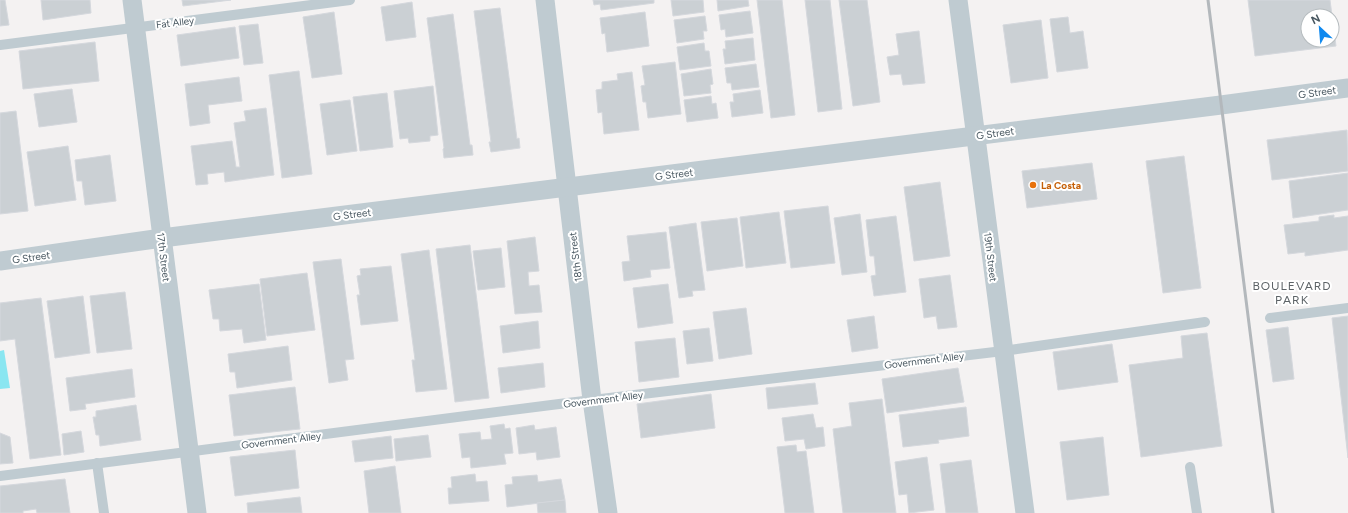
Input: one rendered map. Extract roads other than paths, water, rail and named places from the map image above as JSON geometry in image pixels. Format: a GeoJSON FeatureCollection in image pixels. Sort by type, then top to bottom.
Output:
{"type":"FeatureCollection","features":[{"type":"Feature","properties":{"kind":"street","name":"17th Street"},"geometry":{"type":"LineString","coordinates":[[132,0],[197,513]]}},
{"type":"Feature","properties":{"kind":"street","name":"18th Street"},"geometry":{"type":"LineString","coordinates":[[545,0],[592,400],[608,513]]}},
{"type":"Feature","properties":{"kind":"street","name":"19th Street"},"geometry":{"type":"LineString","coordinates":[[958,0],[1024,513]]}},
{"type":"Feature","properties":{"kind":"street","name":"G Street"},"geometry":{"type":"LineString","coordinates":[[0,261],[162,238],[1348,88]]}},
{"type":"Feature","properties":{"kind":"lane","name":"Fat Alley"},"geometry":{"type":"LineString","coordinates":[[0,45],[350,0]]}},
{"type":"Feature","properties":{"kind":"lane"},"geometry":{"type":"LineString","coordinates":[[1270,318],[1348,308]]}},
{"type":"Feature","properties":{"kind":"lane","name":"Government Alley"},"geometry":{"type":"LineString","coordinates":[[0,476],[592,400],[1004,351],[1205,322]]}},
{"type":"Feature","properties":{"kind":"lane"},"geometry":{"type":"LineString","coordinates":[[97,463],[104,513]]}},
{"type":"Feature","properties":{"kind":"lane"},"geometry":{"type":"LineString","coordinates":[[1190,467],[1196,513]]}},
{"type":"Feature","properties":{"kind":"water"},"geometry":{"type":"Polygon","coordinates":[[[4,350],[10,388],[0,389],[0,351],[4,350]]]}},
{"type":"Feature","properties":{"kind":"railway"},"geometry":{"type":"LineString","coordinates":[[1208,0],[1273,513]]}},
{"type":"Feature","properties":{"kind":"place","name":"La Costa"},"geometry":{"type":"Point","coordinates":[1033,185]}},
{"type":"Feature","properties":{"kind":"district","name":"BOULEVARD PARK"},"geometry":{"type":"Point","coordinates":[1292,293]}}]}
